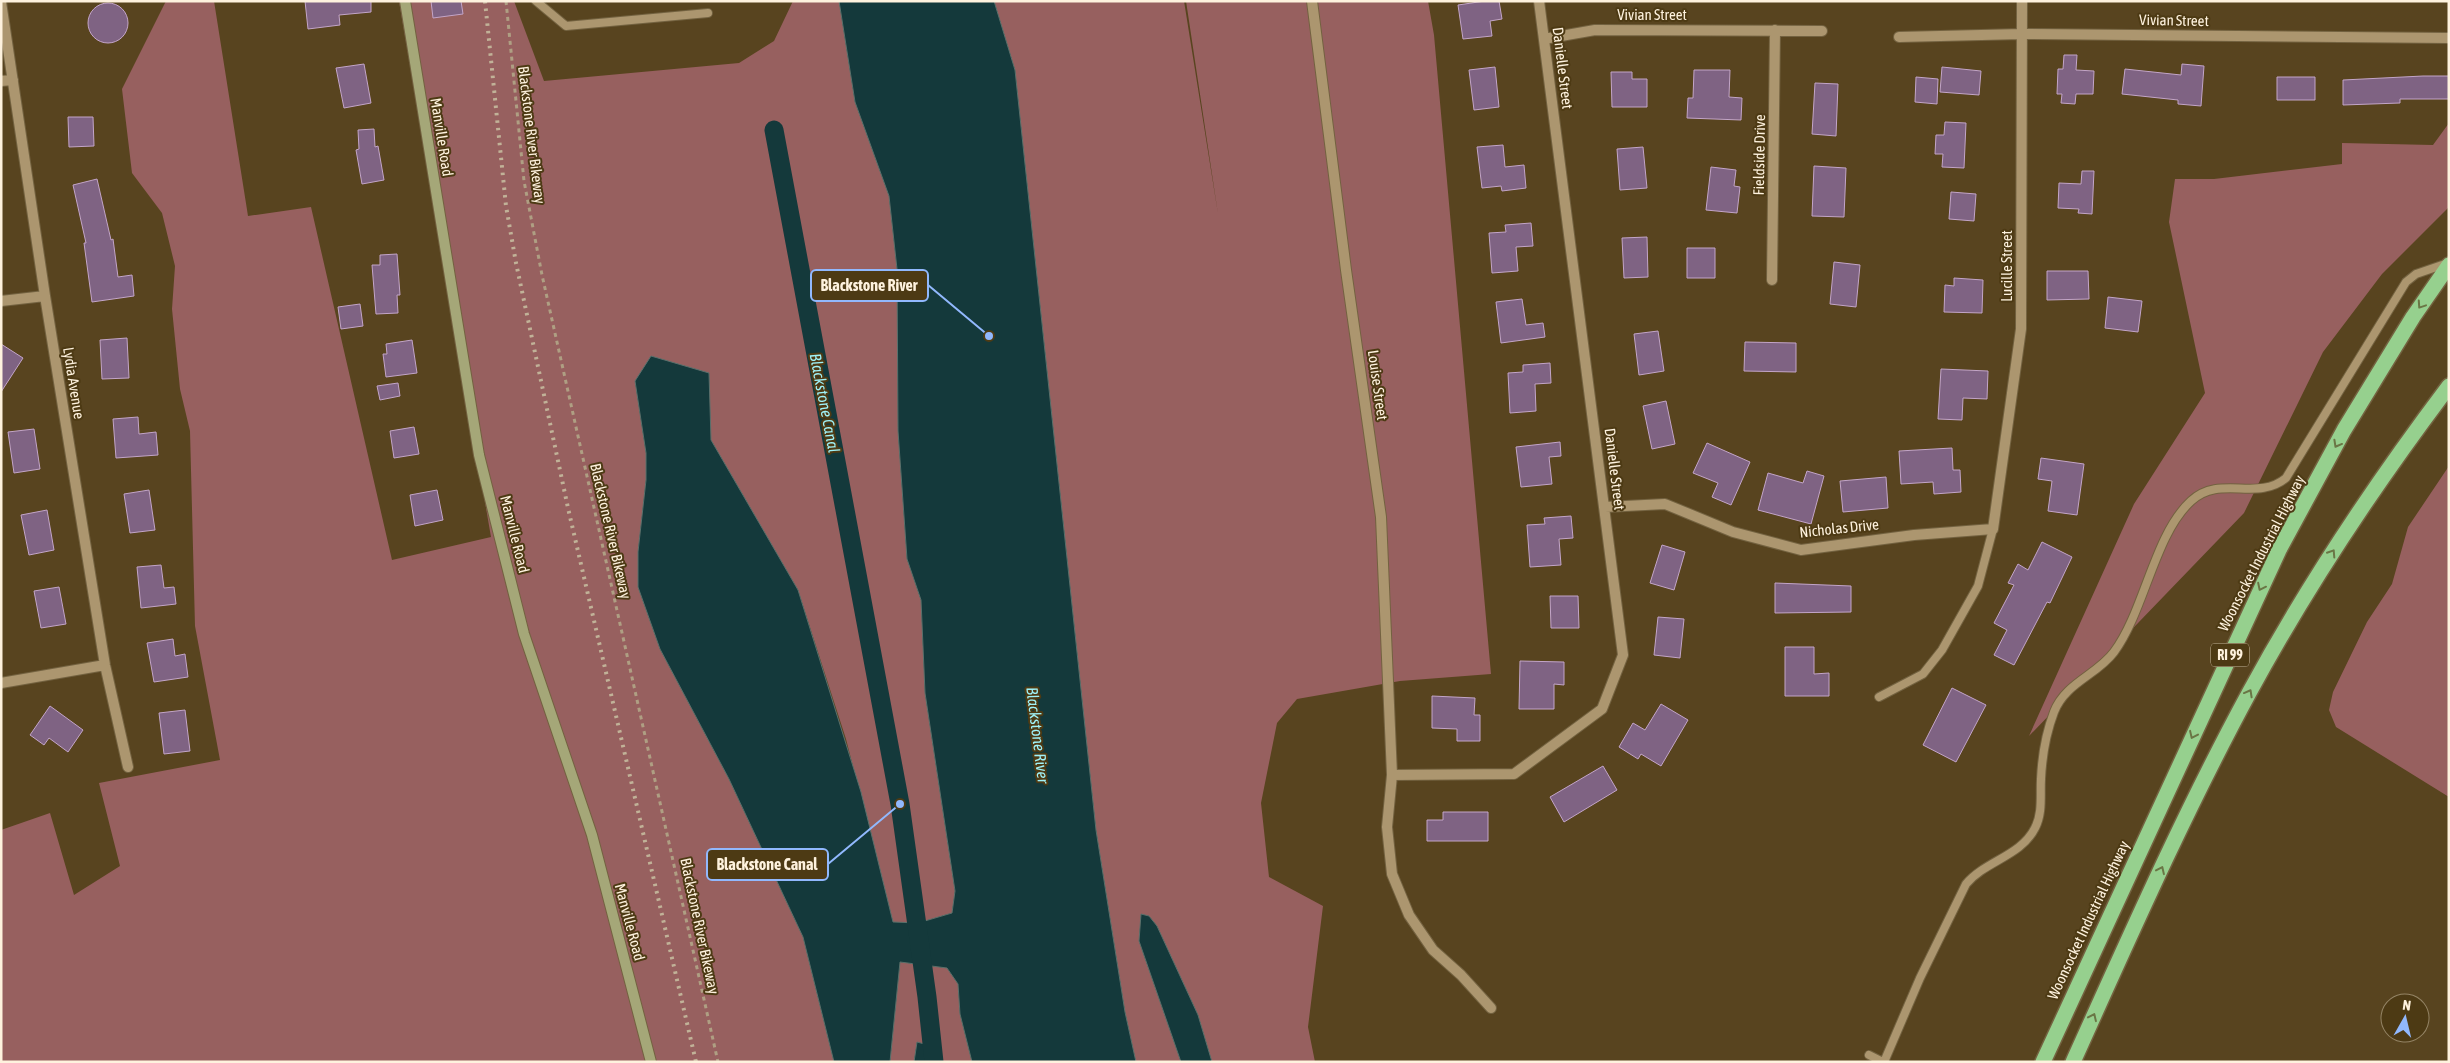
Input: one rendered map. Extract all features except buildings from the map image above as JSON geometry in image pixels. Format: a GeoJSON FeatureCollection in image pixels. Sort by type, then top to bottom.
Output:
{"type":"FeatureCollection","features":[{"type":"Feature","properties":{"kind":"highway","name":"Woonsocket Industrial Highway"},"geometry":{"type":"LineString","coordinates":[[2043,1062],[2279,550],[2353,415],[2449,264]]}},
{"type":"Feature","properties":{"kind":"highway","name":"RI 99"},"geometry":{"type":"LineString","coordinates":[[2073,1062],[2188,811],[2250,692],[2297,610],[2352,522],[2449,386]]}},
{"type":"Feature","properties":{"kind":"main road","name":"Manville Road"},"geometry":{"type":"LineString","coordinates":[[405,1],[479,455],[524,634],[592,835],[651,1062]]}},
{"type":"Feature","properties":{"kind":"street","name":"Louise Street"},"geometry":{"type":"LineString","coordinates":[[1312,1],[1346,270],[1382,517],[1392,775],[1387,828],[1392,874],[1409,914],[1433,950],[1461,975],[1490,1008]]}},
{"type":"Feature","properties":{"kind":"street","name":"Danielle Street"},"geometry":{"type":"LineString","coordinates":[[1392,775],[1514,774],[1602,709],[1623,655],[1539,1]]}},
{"type":"Feature","properties":{"kind":"street","name":"Lucille Street"},"geometry":{"type":"LineString","coordinates":[[1993,529],[2021,328],[2022,1]]}},
{"type":"Feature","properties":{"kind":"street","name":"Lydia Avenue"},"geometry":{"type":"LineString","coordinates":[[1,2],[45,296],[105,665],[128,767]]}},
{"type":"Feature","properties":{"kind":"street","name":"Vivian Street"},"geometry":{"type":"LineString","coordinates":[[1544,39],[1595,30],[1822,31]]}},
{"type":"Feature","properties":{"kind":"street","name":"Fieldside Drive"},"geometry":{"type":"LineString","coordinates":[[1772,280],[1775,30]]}},
{"type":"Feature","properties":{"kind":"street","name":"Vivian Street"},"geometry":{"type":"LineString","coordinates":[[1898,37],[2022,34],[2449,38]]}},
{"type":"Feature","properties":{"kind":"street"},"geometry":{"type":"LineString","coordinates":[[1,81],[13,80]]}},
{"type":"Feature","properties":{"kind":"street"},"geometry":{"type":"LineString","coordinates":[[1,301],[45,296]]}},
{"type":"Feature","properties":{"kind":"street","name":"Nicholas Drive"},"geometry":{"type":"LineString","coordinates":[[1605,506],[1665,504],[1733,532],[1801,550],[1914,535],[1993,529]]}},
{"type":"Feature","properties":{"kind":"street"},"geometry":{"type":"LineString","coordinates":[[1,683],[105,665]]}},
{"type":"Feature","properties":{"kind":"lane"},"geometry":{"type":"LineString","coordinates":[[536,1],[566,26],[708,13]]}},
{"type":"Feature","properties":{"kind":"lane"},"geometry":{"type":"LineString","coordinates":[[1869,1055],[1883,1062],[1920,978],[1966,884],[1977,872],[2012,852],[2027,839],[2035,828],[2040,810],[2043,760],[2054,712],[2068,691],[2102,666],[2120,643],[2159,555],[2183,510],[2193,499],[2207,490],[2224,486],[2260,489],[2278,484],[2286,478],[2409,278],[2420,272],[2449,264]]}},
{"type":"Feature","properties":{"kind":"lane"},"geometry":{"type":"LineString","coordinates":[[1879,698],[1923,674],[1942,650],[1978,586],[1993,529]]}},
{"type":"Feature","properties":{"kind":"path","name":"Blackstone River Bikeway"},"geometry":{"type":"LineString","coordinates":[[506,1],[524,181],[542,275],[718,1062]]}},
{"type":"Feature","properties":{"kind":"shaded area"},"geometry":{"type":"Polygon","coordinates":[[[166,1],[214,1],[248,216],[311,207],[392,560],[491,537],[399,1],[514,1],[544,81],[739,63],[774,41],[793,1],[839,1],[855,102],[889,196],[897,269],[898,431],[907,559],[921,600],[925,693],[955,891],[952,913],[918,923],[893,922],[846,739],[798,590],[711,440],[708,373],[635,381],[646,453],[646,480],[638,552],[638,587],[660,649],[729,779],[803,937],[834,1062],[1,1062],[1,830],[50,813],[74,895],[120,866],[99,783],[220,760],[195,626],[190,431],[180,389],[172,309],[175,266],[162,213],[132,173],[122,89],[166,1]]]}},
{"type":"Feature","properties":{"kind":"shaded area"},"geometry":{"type":"Polygon","coordinates":[[[994,1],[1184,1],[1218,214],[1186,1],[1428,1],[1434,35],[1491,674],[1400,681],[1297,699],[1277,723],[1261,803],[1269,877],[1323,906],[1308,1027],[1315,1062],[1212,1062],[1198,1015],[1157,926],[1149,916],[1141,915],[1139,941],[1181,1062],[1136,1062],[1125,1012],[1096,830],[1015,70],[994,1]]]}},
{"type":"Feature","properties":{"kind":"shaded area"},"geometry":{"type":"Polygon","coordinates":[[[2449,123],[2449,207],[2382,274],[2323,352],[2244,513],[2029,736],[2134,504],[2205,393],[2169,222],[2175,179],[2214,179],[2342,164],[2342,143],[2433,145],[2449,123]]]}},
{"type":"Feature","properties":{"kind":"shaded area"},"geometry":{"type":"Polygon","coordinates":[[[2449,466],[2449,797],[2336,727],[2329,710],[2333,692],[2367,622],[2392,584],[2408,527],[2449,466]]]}},
{"type":"Feature","properties":{"kind":"shaded area"},"geometry":{"type":"Polygon","coordinates":[[[900,962],[947,968],[958,984],[960,1014],[972,1062],[939,1062],[928,1045],[917,1042],[914,1062],[890,1062],[900,962]]]}},
{"type":"Feature","properties":{"kind":"water"},"geometry":{"type":"Polygon","coordinates":[[[839,1],[994,1],[1015,70],[1096,830],[1125,1012],[1136,1062],[972,1062],[960,1014],[958,984],[947,968],[900,962],[890,1062],[834,1062],[803,937],[729,779],[660,649],[638,587],[638,552],[646,480],[646,453],[635,381],[651,356],[709,373],[711,440],[798,590],[861,792],[893,922],[918,923],[952,913],[955,891],[925,693],[921,600],[907,559],[898,431],[897,269],[889,196],[855,102],[839,1]]]}},
{"type":"Feature","properties":{"kind":"water"},"geometry":{"type":"Polygon","coordinates":[[[1141,914],[1149,916],[1157,926],[1198,1015],[1212,1062],[1181,1062],[1139,941],[1141,914]]]}},
{"type":"Feature","properties":{"kind":"water"},"geometry":{"type":"Polygon","coordinates":[[[917,1042],[928,1045],[939,1062],[914,1062],[917,1042]]]}},
{"type":"Feature","properties":{"kind":"waterway","name":"Blackstone Canal"},"geometry":{"type":"LineString","coordinates":[[774,130],[900,804],[927,997],[934,1062]]}},
{"type":"Feature","properties":{"kind":"railway"},"geometry":{"type":"LineString","coordinates":[[485,1],[506,206],[516,263],[568,508],[696,1062]]}},
{"type":"Feature","properties":{"kind":"place","name":"Blackstone River"},"geometry":{"type":"Point","coordinates":[989,336]}},
{"type":"Feature","properties":{"kind":"place","name":"Blackstone Canal"},"geometry":{"type":"Point","coordinates":[900,804]}}]}
